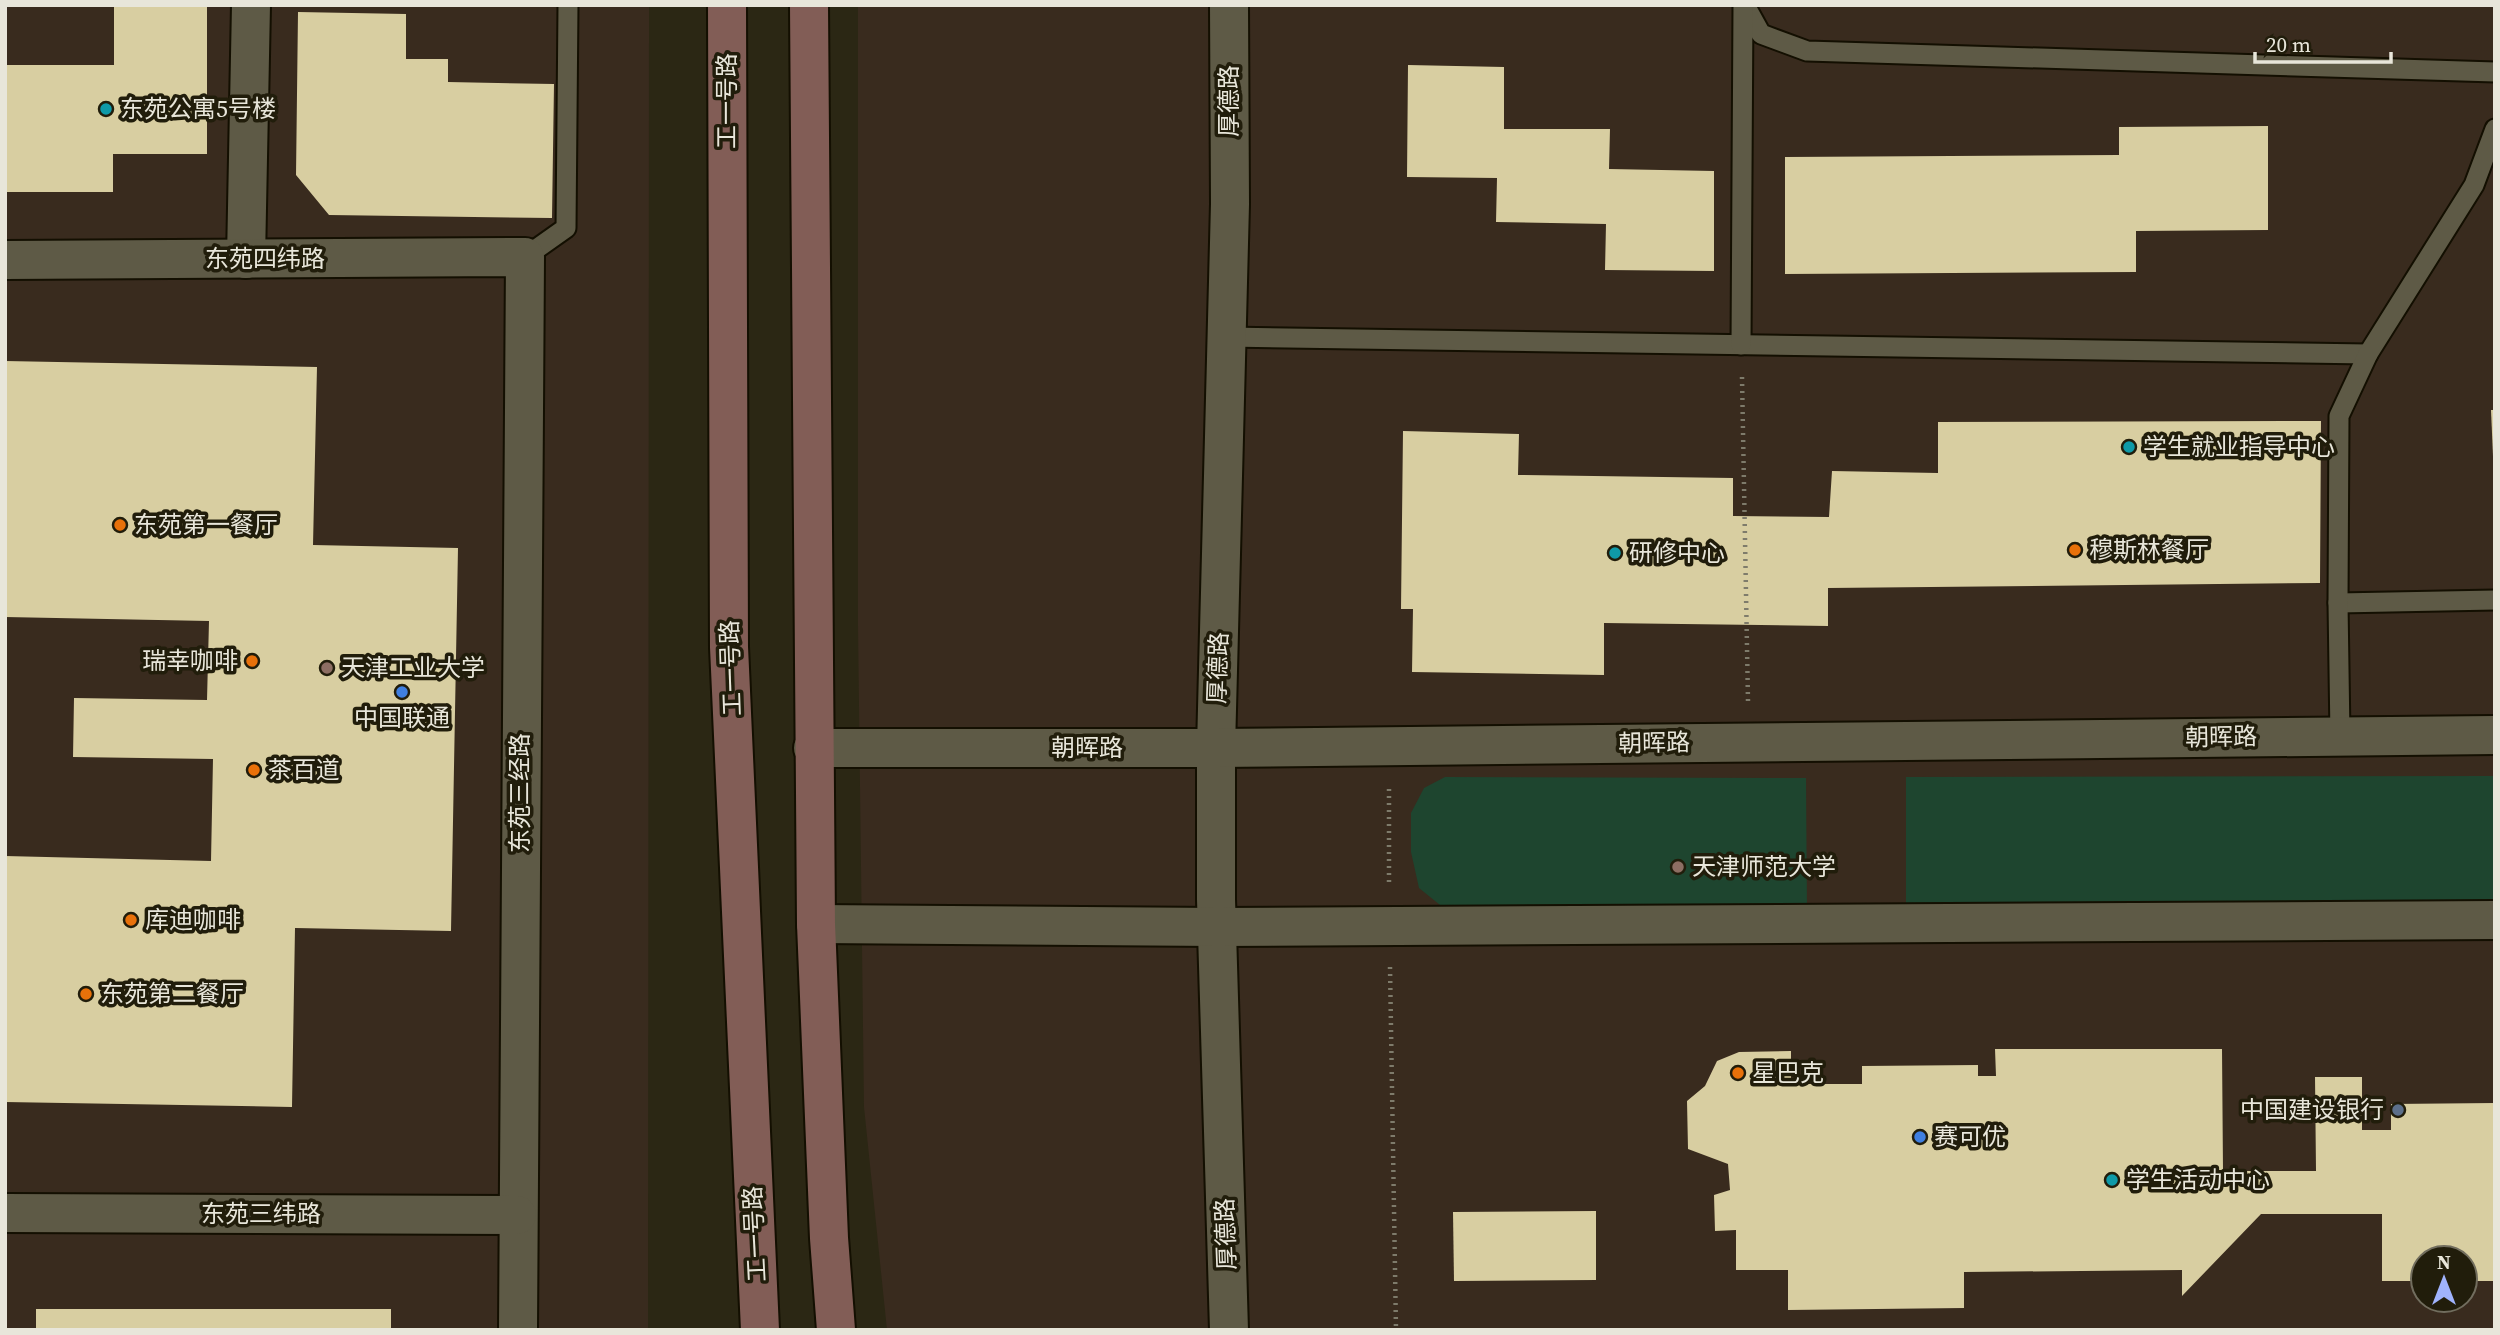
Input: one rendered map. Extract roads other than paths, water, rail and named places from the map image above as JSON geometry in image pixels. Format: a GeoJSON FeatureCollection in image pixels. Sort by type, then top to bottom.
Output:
{"type":"FeatureCollection","features":[{"type":"Feature","properties":{"kind":"main road","name":"工一号路"},"geometry":{"type":"LineString","coordinates":[[727,5],[729,647],[760,1330]]}},
{"type":"Feature","properties":{"kind":"main road"},"geometry":{"type":"LineString","coordinates":[[809,5],[816,924],[828,1224],[836,1330]]}},
{"type":"Feature","properties":{"kind":"street"},"geometry":{"type":"LineString","coordinates":[[246,259],[251,5]]}},
{"type":"Feature","properties":{"kind":"street","name":"厚德路"},"geometry":{"type":"LineString","coordinates":[[1229,5],[1230,204],[1216,748],[1217,927],[1230,1330]]}},
{"type":"Feature","properties":{"kind":"street","name":"东苑四纬路"},"geometry":{"type":"LineString","coordinates":[[5,260],[525,257]]}},
{"type":"Feature","properties":{"kind":"street","name":"东苑三经路"},"geometry":{"type":"LineString","coordinates":[[518,1330],[525,257]]}},
{"type":"Feature","properties":{"kind":"street","name":"朝晖路"},"geometry":{"type":"LineString","coordinates":[[813,748],[1216,748],[2495,735]]}},
{"type":"Feature","properties":{"kind":"street"},"geometry":{"type":"LineString","coordinates":[[816,924],[1217,927],[2495,920]]}},
{"type":"Feature","properties":{"kind":"street","name":"东苑三纬路"},"geometry":{"type":"LineString","coordinates":[[5,1213],[517,1215]]}},
{"type":"Feature","properties":{"kind":"lane"},"geometry":{"type":"LineString","coordinates":[[525,257],[566,228],[568,5]]}},
{"type":"Feature","properties":{"kind":"lane"},"geometry":{"type":"LineString","coordinates":[[1741,345],[1744,5]]}},
{"type":"Feature","properties":{"kind":"lane"},"geometry":{"type":"LineString","coordinates":[[1744,5],[1761,34],[1807,51],[2495,72]]}},
{"type":"Feature","properties":{"kind":"lane"},"geometry":{"type":"LineString","coordinates":[[2340,736],[2339,416],[2368,354],[2474,185],[2495,129]]}},
{"type":"Feature","properties":{"kind":"lane"},"geometry":{"type":"LineString","coordinates":[[1227,337],[2368,354]]}},
{"type":"Feature","properties":{"kind":"lane"},"geometry":{"type":"LineString","coordinates":[[2338,603],[2495,600]]}},
{"type":"Feature","properties":{"kind":"place","name":"东苑公寓5号楼"},"geometry":{"type":"Point","coordinates":[106,109]}},
{"type":"Feature","properties":{"kind":"place","name":"学生就业指导中心"},"geometry":{"type":"Point","coordinates":[2129,447]}},
{"type":"Feature","properties":{"kind":"place","name":"东苑第一餐厅"},"geometry":{"type":"Point","coordinates":[120,525]}},
{"type":"Feature","properties":{"kind":"place","name":"穆斯林餐厅"},"geometry":{"type":"Point","coordinates":[2075,550]}},
{"type":"Feature","properties":{"kind":"place","name":"研修中心"},"geometry":{"type":"Point","coordinates":[1615,553]}},
{"type":"Feature","properties":{"kind":"place","name":"瑞幸咖啡"},"geometry":{"type":"Point","coordinates":[252,661]}},
{"type":"Feature","properties":{"kind":"place","name":"天津工业大学"},"geometry":{"type":"Point","coordinates":[327,668]}},
{"type":"Feature","properties":{"kind":"place","name":"中国联通"},"geometry":{"type":"Point","coordinates":[402,692]}},
{"type":"Feature","properties":{"kind":"place","name":"茶百道"},"geometry":{"type":"Point","coordinates":[254,770]}},
{"type":"Feature","properties":{"kind":"place","name":"天津师范大学"},"geometry":{"type":"Point","coordinates":[1678,867]}},
{"type":"Feature","properties":{"kind":"place","name":"库迪咖啡"},"geometry":{"type":"Point","coordinates":[131,920]}},
{"type":"Feature","properties":{"kind":"place","name":"东苑第二餐厅"},"geometry":{"type":"Point","coordinates":[86,994]}},
{"type":"Feature","properties":{"kind":"place","name":"星巴克"},"geometry":{"type":"Point","coordinates":[1738,1073]}},
{"type":"Feature","properties":{"kind":"place","name":"中国建设银行"},"geometry":{"type":"Point","coordinates":[2398,1110]}},
{"type":"Feature","properties":{"kind":"place","name":"赛可优"},"geometry":{"type":"Point","coordinates":[1920,1137]}},
{"type":"Feature","properties":{"kind":"place","name":"学生活动中心"},"geometry":{"type":"Point","coordinates":[2112,1180]}}]}
